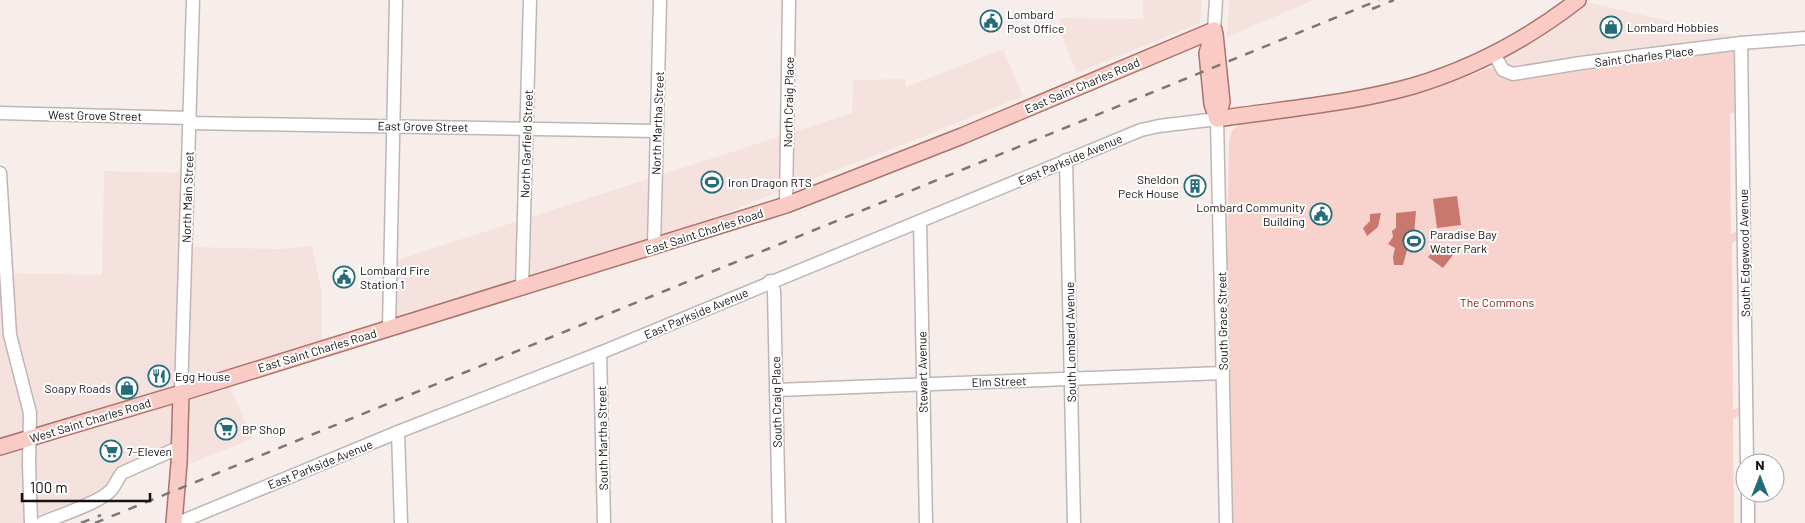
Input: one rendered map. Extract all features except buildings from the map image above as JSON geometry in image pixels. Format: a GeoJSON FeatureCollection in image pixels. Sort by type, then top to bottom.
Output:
{"type":"FeatureCollection","features":[{"type":"Feature","properties":{"kind":"main road"},"geometry":{"type":"LineString","coordinates":[[1214,30],[1207,53],[1212,104],[1217,119],[1380,94],[1431,80],[1494,54],[1542,27],[1578,0]]}},
{"type":"Feature","properties":{"kind":"main road","name":"East Saint Charles Road"},"geometry":{"type":"LineString","coordinates":[[181,393],[786,205],[962,136],[1214,30]]}},
{"type":"Feature","properties":{"kind":"main road"},"geometry":{"type":"LineString","coordinates":[[176,523],[181,393]]}},
{"type":"Feature","properties":{"kind":"main road","name":"West Saint Charles Road"},"geometry":{"type":"LineString","coordinates":[[0,448],[181,393]]}},
{"type":"Feature","properties":{"kind":"street","name":"North Main Street"},"geometry":{"type":"LineString","coordinates":[[181,393],[193,0]]}},
{"type":"Feature","properties":{"kind":"street"},"geometry":{"type":"LineString","coordinates":[[389,328],[396,0]]}},
{"type":"Feature","properties":{"kind":"street","name":"North Garfield Street"},"geometry":{"type":"LineString","coordinates":[[522,288],[530,0]]}},
{"type":"Feature","properties":{"kind":"street","name":"North Martha Street"},"geometry":{"type":"LineString","coordinates":[[654,247],[660,0]]}},
{"type":"Feature","properties":{"kind":"street","name":"North Craig Place"},"geometry":{"type":"LineString","coordinates":[[786,205],[790,0]]}},
{"type":"Feature","properties":{"kind":"street"},"geometry":{"type":"LineString","coordinates":[[1214,30],[1216,0]]}},
{"type":"Feature","properties":{"kind":"street","name":"Saint Charles Place"},"geometry":{"type":"LineString","coordinates":[[1494,54],[1503,70],[1513,74],[1581,63],[1741,43],[1805,38]]}},
{"type":"Feature","properties":{"kind":"street","name":"South Edgewood Avenue"},"geometry":{"type":"LineString","coordinates":[[1741,43],[1747,453]]}},
{"type":"Feature","properties":{"kind":"street","name":"West Grove Street"},"geometry":{"type":"LineString","coordinates":[[0,113],[190,120]]}},
{"type":"Feature","properties":{"kind":"street","name":"East Parkside Avenue"},"geometry":{"type":"LineString","coordinates":[[176,523],[398,432],[600,353],[770,281],[920,222],[1140,130],[1217,119]]}},
{"type":"Feature","properties":{"kind":"street","name":"South Grace Street"},"geometry":{"type":"LineString","coordinates":[[1217,119],[1226,523]]}},
{"type":"Feature","properties":{"kind":"street","name":"East Grove Street"},"geometry":{"type":"LineString","coordinates":[[190,120],[656,131]]}},
{"type":"Feature","properties":{"kind":"street","name":"South Lombard Avenue"},"geometry":{"type":"LineString","coordinates":[[1066,160],[1074,523]]}},
{"type":"Feature","properties":{"kind":"street"},"geometry":{"type":"LineString","coordinates":[[0,173],[5,336],[30,413],[32,523]]}},
{"type":"Feature","properties":{"kind":"street","name":"Stewart Avenue"},"geometry":{"type":"LineString","coordinates":[[920,222],[926,523]]}},
{"type":"Feature","properties":{"kind":"street","name":"South Craig Place"},"geometry":{"type":"LineString","coordinates":[[770,281],[774,291],[779,523]]}},
{"type":"Feature","properties":{"kind":"street","name":"South Martha Street"},"geometry":{"type":"LineString","coordinates":[[600,353],[604,523]]}},
{"type":"Feature","properties":{"kind":"street","name":"Elm Street"},"geometry":{"type":"LineString","coordinates":[[776,390],[1223,373]]}},
{"type":"Feature","properties":{"kind":"street"},"geometry":{"type":"LineString","coordinates":[[398,432],[401,523]]}},
{"type":"Feature","properties":{"kind":"street"},"geometry":{"type":"LineString","coordinates":[[42,523],[102,497],[108,493],[122,473],[180,447]]}},
{"type":"Feature","properties":{"kind":"street"},"geometry":{"type":"LineString","coordinates":[[1748,503],[1748,523]]}},
{"type":"Feature","properties":{"kind":"shaded area"},"geometry":{"type":"Polygon","coordinates":[[[1143,0],[1202,0],[1200,23],[1077,73],[1065,45],[1059,18],[1143,19],[1143,0]]]}},
{"type":"Feature","properties":{"kind":"shaded area"},"geometry":{"type":"Polygon","coordinates":[[[1229,0],[1314,0],[1227,37],[1229,0]]]}},
{"type":"Feature","properties":{"kind":"shaded area"},"geometry":{"type":"Polygon","coordinates":[[[1583,1],[1732,36],[1732,42],[1509,70],[1499,55],[1583,1]]]}},
{"type":"Feature","properties":{"kind":"shaded area"},"geometry":{"type":"Polygon","coordinates":[[[1003,49],[1023,96],[905,144],[772,194],[651,244],[393,323],[394,261],[852,113],[853,80],[905,79],[906,87],[1003,49]]]}},
{"type":"Feature","properties":{"kind":"shaded area"},"geometry":{"type":"Polygon","coordinates":[[[104,171],[192,173],[190,247],[281,249],[312,246],[322,294],[322,344],[0,443],[0,281],[8,273],[102,275],[104,171]]]}},
{"type":"Feature","properties":{"kind":"shaded area"},"geometry":{"type":"Polygon","coordinates":[[[1457,196],[1461,225],[1437,228],[1433,199],[1457,196]]]}},
{"type":"Feature","properties":{"kind":"shaded area"},"geometry":{"type":"Polygon","coordinates":[[[1416,211],[1414,236],[1419,236],[1421,241],[1419,244],[1414,243],[1414,249],[1407,250],[1403,265],[1394,265],[1395,248],[1388,244],[1393,237],[1392,231],[1396,228],[1396,213],[1416,211]]]}},
{"type":"Feature","properties":{"kind":"shaded area"},"geometry":{"type":"Polygon","coordinates":[[[1381,213],[1378,227],[1367,236],[1363,228],[1370,221],[1370,214],[1381,213]]]}},
{"type":"Feature","properties":{"kind":"shaded area"},"geometry":{"type":"Polygon","coordinates":[[[1439,244],[1453,255],[1443,268],[1428,257],[1439,244]]]}},
{"type":"Feature","properties":{"kind":"shaded area"},"geometry":{"type":"Polygon","coordinates":[[[228,381],[252,439],[182,467],[186,396],[228,381]]]}},
{"type":"Feature","properties":{"kind":"shaded area"},"geometry":{"type":"Polygon","coordinates":[[[178,397],[176,457],[136,470],[48,523],[0,523],[0,451],[178,397]]]}},
{"type":"Feature","properties":{"kind":"green space","name":"The Commons"},"geometry":{"type":"Polygon","coordinates":[[[1726,50],[1734,52],[1736,57],[1738,110],[1730,114],[1731,234],[1739,230],[1739,239],[1732,243],[1733,409],[1741,408],[1741,415],[1733,419],[1734,523],[1231,523],[1227,254],[1229,142],[1232,131],[1238,125],[1383,103],[1431,90],[1490,68],[1511,80],[1515,80],[1726,50]]]}},
{"type":"Feature","properties":{"kind":"railway"},"geometry":{"type":"LineString","coordinates":[[95,523],[1379,0]]}},
{"type":"Feature","properties":{"kind":"railway"},"geometry":{"type":"LineString","coordinates":[[1372,9],[1394,0]]}},
{"type":"Feature","properties":{"kind":"railway"},"geometry":{"type":"LineString","coordinates":[[81,523],[101,515]]}},
{"type":"Feature","properties":{"kind":"place","name":"Lombard Post Office"},"geometry":{"type":"Point","coordinates":[991,21]}},
{"type":"Feature","properties":{"kind":"place","name":"Lombard Hobbies"},"geometry":{"type":"Point","coordinates":[1611,27]}},
{"type":"Feature","properties":{"kind":"place","name":"Iron Dragon RTS"},"geometry":{"type":"Point","coordinates":[712,182]}},
{"type":"Feature","properties":{"kind":"place","name":"Sheldon Peck House"},"geometry":{"type":"Point","coordinates":[1195,186]}},
{"type":"Feature","properties":{"kind":"place","name":"Lombard Community Building"},"geometry":{"type":"Point","coordinates":[1321,214]}},
{"type":"Feature","properties":{"kind":"place","name":"Paradise Bay Water Park"},"geometry":{"type":"Point","coordinates":[1414,241]}},
{"type":"Feature","properties":{"kind":"place","name":"Lombard Fire Station 1"},"geometry":{"type":"Point","coordinates":[344,277]}},
{"type":"Feature","properties":{"kind":"place","name":"Egg House"},"geometry":{"type":"Point","coordinates":[159,376]}},
{"type":"Feature","properties":{"kind":"place","name":"Soapy Roads"},"geometry":{"type":"Point","coordinates":[127,388]}},
{"type":"Feature","properties":{"kind":"place","name":"BP Shop"},"geometry":{"type":"Point","coordinates":[226,429]}},
{"type":"Feature","properties":{"kind":"place","name":"7-Eleven"},"geometry":{"type":"Point","coordinates":[111,451]}}]}
